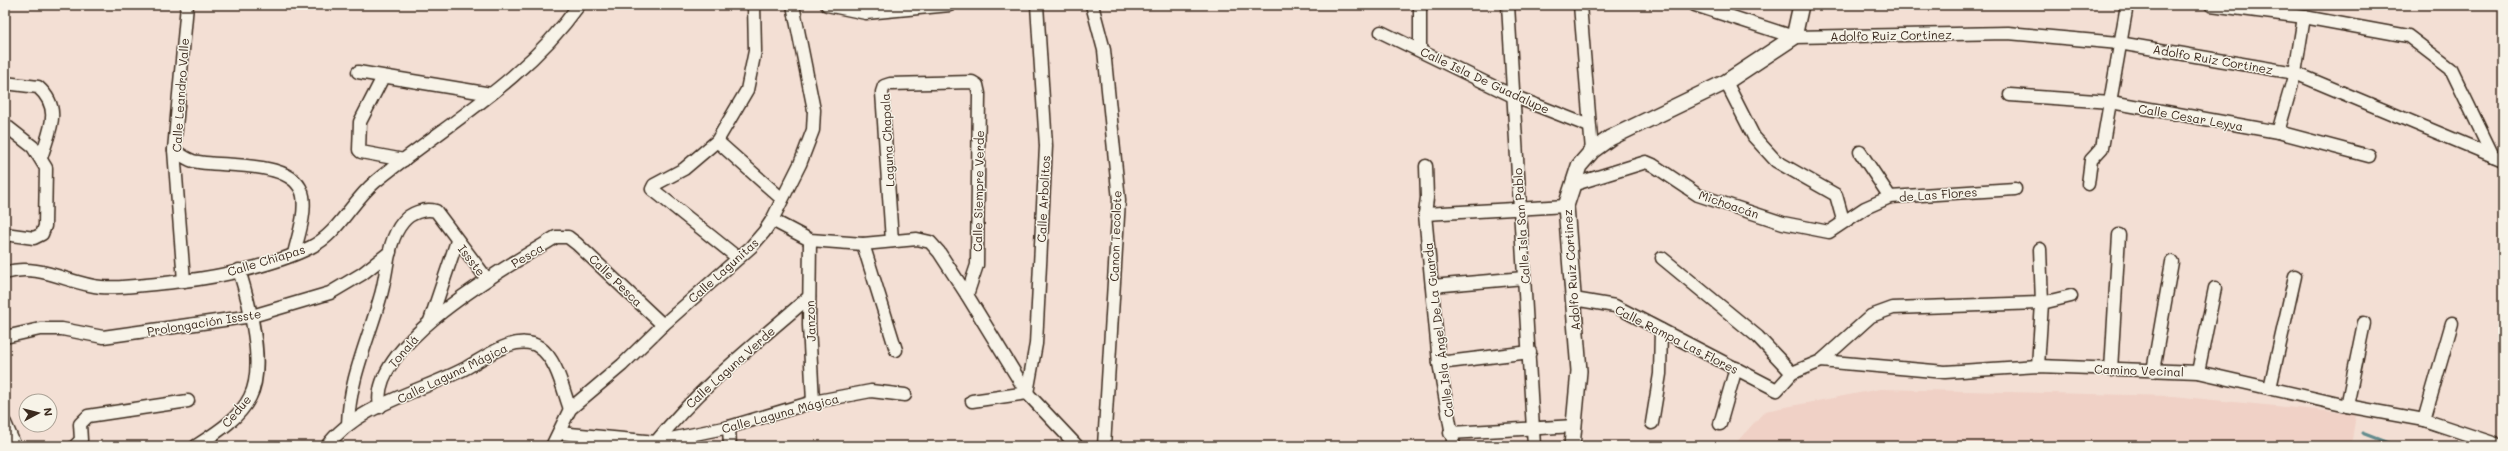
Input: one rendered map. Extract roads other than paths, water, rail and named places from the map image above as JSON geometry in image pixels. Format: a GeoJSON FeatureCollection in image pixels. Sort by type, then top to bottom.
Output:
{"type":"FeatureCollection","features":[{"type":"Feature","properties":{"kind":"main road"},"geometry":{"type":"LineString","coordinates":[[1794,37],[1801,5]]}},
{"type":"Feature","properties":{"kind":"main road","name":"Adolfo Ruiz Cortinez"},"geometry":{"type":"LineString","coordinates":[[1572,446],[1579,371],[1566,206],[1579,166],[1592,151],[1610,138],[1726,82],[1794,37]]}},
{"type":"Feature","properties":{"kind":"street","name":"Calle Leandro Valle"},"geometry":{"type":"LineString","coordinates":[[184,281],[174,150],[186,5]]}},
{"type":"Feature","properties":{"kind":"street","name":"Calle Chiapas"},"geometry":{"type":"LineString","coordinates":[[5,273],[33,270],[101,287],[184,281],[239,270],[294,254],[311,247],[327,237],[373,183],[473,111],[547,46],[579,5]]}},
{"type":"Feature","properties":{"kind":"street"},"geometry":{"type":"LineString","coordinates":[[738,258],[653,190],[654,185],[684,169],[717,141],[747,90],[755,51],[754,5]]}},
{"type":"Feature","properties":{"kind":"street","name":"Calle Lagunitas"},"geometry":{"type":"LineString","coordinates":[[552,446],[570,409],[622,365],[663,325],[738,258],[764,232],[772,220],[813,130],[814,110],[793,5]]}},
{"type":"Feature","properties":{"kind":"street"},"geometry":{"type":"LineString","coordinates":[[829,5],[866,13],[950,5]]}},
{"type":"Feature","properties":{"kind":"street","name":"Calle Arbolitos"},"geometry":{"type":"LineString","coordinates":[[1027,393],[1036,344],[1046,146],[1037,5]]}},
{"type":"Feature","properties":{"kind":"street","name":"Canon Tecolote"},"geometry":{"type":"LineString","coordinates":[[1092,5],[1104,50],[1119,200],[1104,446]]}},
{"type":"Feature","properties":{"kind":"street"},"geometry":{"type":"LineString","coordinates":[[1420,5],[1420,50]]}},
{"type":"Feature","properties":{"kind":"street","name":"Calle Isla San Pablo"},"geometry":{"type":"LineString","coordinates":[[1508,5],[1519,207],[1530,352],[1534,446]]}},
{"type":"Feature","properties":{"kind":"street"},"geometry":{"type":"LineString","coordinates":[[1580,5],[1592,151]]}},
{"type":"Feature","properties":{"kind":"street"},"geometry":{"type":"LineString","coordinates":[[1695,5],[1707,7],[1794,37]]}},
{"type":"Feature","properties":{"kind":"street"},"geometry":{"type":"LineString","coordinates":[[2088,184],[2091,160],[2102,148],[2111,102],[2119,43],[2127,5]]}},
{"type":"Feature","properties":{"kind":"street"},"geometry":{"type":"LineString","coordinates":[[2211,5],[2304,17],[2408,36],[2451,69],[2498,158]]}},
{"type":"Feature","properties":{"kind":"street"},"geometry":{"type":"LineString","coordinates":[[2278,132],[2295,73],[2304,17]]}},
{"type":"Feature","properties":{"kind":"street","name":"Calle Isla De Guadalupe"},"geometry":{"type":"LineString","coordinates":[[1381,32],[1513,96],[1589,126]]}},
{"type":"Feature","properties":{"kind":"street","name":"Adolfo Ruiz Cortinez"},"geometry":{"type":"LineString","coordinates":[[1794,37],[2008,33],[2119,43],[2295,73],[2498,158]]}},
{"type":"Feature","properties":{"kind":"street"},"geometry":{"type":"LineString","coordinates":[[358,72],[491,94]]}},
{"type":"Feature","properties":{"kind":"street"},"geometry":{"type":"LineString","coordinates":[[383,77],[360,122],[359,150],[361,152],[404,160]]}},
{"type":"Feature","properties":{"kind":"street","name":"Laguna Chapala"},"geometry":{"type":"LineString","coordinates":[[892,240],[882,92],[884,86],[890,84],[972,82],[977,85]]}},
{"type":"Feature","properties":{"kind":"street"},"geometry":{"type":"LineString","coordinates":[[1726,82],[1754,137],[1776,161],[1836,195],[1844,220]]}},
{"type":"Feature","properties":{"kind":"street"},"geometry":{"type":"LineString","coordinates":[[5,83],[38,87],[50,100],[54,112],[41,158]]}},
{"type":"Feature","properties":{"kind":"street","name":"Calle Siempre Verde"},"geometry":{"type":"LineString","coordinates":[[967,295],[977,265],[979,94],[977,85]]}},
{"type":"Feature","properties":{"kind":"street","name":"Calle Cesar Leyva"},"geometry":{"type":"LineString","coordinates":[[2010,95],[2111,102],[2278,132],[2369,156]]}},
{"type":"Feature","properties":{"kind":"street"},"geometry":{"type":"LineString","coordinates":[[5,125],[22,137],[41,158],[46,168],[47,182],[42,234],[34,238],[5,234]]}},
{"type":"Feature","properties":{"kind":"street"},"geometry":{"type":"LineString","coordinates":[[717,141],[782,199]]}},
{"type":"Feature","properties":{"kind":"street"},"geometry":{"type":"LineString","coordinates":[[174,150],[190,161],[268,170],[285,175],[295,181],[301,188],[304,206],[294,254]]}},
{"type":"Feature","properties":{"kind":"street"},"geometry":{"type":"LineString","coordinates":[[1860,152],[1890,197]]}},
{"type":"Feature","properties":{"kind":"street","name":"Michoacán"},"geometry":{"type":"LineString","coordinates":[[1572,185],[1646,162],[1653,165],[1698,195],[1783,222],[1828,232],[1844,220]]}},
{"type":"Feature","properties":{"kind":"street","name":"Calle Isla Ángel De La Guarda"},"geometry":{"type":"LineString","coordinates":[[1426,166],[1427,198],[1425,214],[1439,363],[1450,433],[1454,446]]}},
{"type":"Feature","properties":{"kind":"street","name":"de Las Flores"},"geometry":{"type":"LineString","coordinates":[[1844,220],[1865,208],[1890,197],[2015,189]]}},
{"type":"Feature","properties":{"kind":"street"},"geometry":{"type":"LineString","coordinates":[[1425,214],[1519,207],[1566,206]]}},
{"type":"Feature","properties":{"kind":"street","name":"Issste"},"geometry":{"type":"LineString","coordinates":[[390,252],[394,238],[402,222],[409,216],[428,209],[436,211],[443,218],[457,241],[487,279]]}},
{"type":"Feature","properties":{"kind":"street"},"geometry":{"type":"LineString","coordinates":[[772,220],[810,240],[863,244],[892,240],[917,239],[930,242],[939,252],[967,295],[1027,393],[1077,446]]}},
{"type":"Feature","properties":{"kind":"street"},"geometry":{"type":"LineString","coordinates":[[2112,370],[2119,235]]}},
{"type":"Feature","properties":{"kind":"street","name":"Pesca"},"geometry":{"type":"LineString","coordinates":[[430,321],[487,279],[556,237],[568,237]]}},
{"type":"Feature","properties":{"kind":"street","name":"Calle Pesca"},"geometry":{"type":"LineString","coordinates":[[568,237],[663,325]]}},
{"type":"Feature","properties":{"kind":"street","name":"Janzon"},"geometry":{"type":"LineString","coordinates":[[810,240],[809,297],[813,402]]}},
{"type":"Feature","properties":{"kind":"street"},"geometry":{"type":"LineString","coordinates":[[430,321],[457,241]]}},
{"type":"Feature","properties":{"kind":"street"},"geometry":{"type":"LineString","coordinates":[[863,244],[896,350]]}},
{"type":"Feature","properties":{"kind":"street"},"geometry":{"type":"LineString","coordinates":[[2038,366],[2042,303],[2040,249]]}},
{"type":"Feature","properties":{"kind":"street"},"geometry":{"type":"LineString","coordinates":[[348,425],[349,400],[352,384],[380,298],[390,252]]}},
{"type":"Feature","properties":{"kind":"street","name":"Prolongación Issste"},"geometry":{"type":"LineString","coordinates":[[5,336],[40,329],[55,329],[103,337],[252,316],[330,293],[362,274],[390,252]]}},
{"type":"Feature","properties":{"kind":"street"},"geometry":{"type":"LineString","coordinates":[[1662,258],[1758,337],[1792,373]]}},
{"type":"Feature","properties":{"kind":"street"},"geometry":{"type":"LineString","coordinates":[[2153,371],[2172,262]]}},
{"type":"Feature","properties":{"kind":"street","name":"Cedue"},"geometry":{"type":"LineString","coordinates":[[196,446],[228,424],[251,396],[256,368],[252,316],[239,270]]}},
{"type":"Feature","properties":{"kind":"street"},"geometry":{"type":"LineString","coordinates":[[2270,388],[2295,276]]}},
{"type":"Feature","properties":{"kind":"street"},"geometry":{"type":"LineString","coordinates":[[1432,286],[1524,278]]}},
{"type":"Feature","properties":{"kind":"street"},"geometry":{"type":"LineString","coordinates":[[2198,372],[2215,288]]}},
{"type":"Feature","properties":{"kind":"street"},"geometry":{"type":"LineString","coordinates":[[1820,361],[1871,316],[1893,308],[2042,303],[2071,296]]}},
{"type":"Feature","properties":{"kind":"street","name":"Calle Laguna Verde"},"geometry":{"type":"LineString","coordinates":[[656,442],[676,417],[704,390],[809,297]]}},
{"type":"Feature","properties":{"kind":"street","name":"Calle Rampa Las Flores"},"geometry":{"type":"LineString","coordinates":[[1574,298],[1615,306],[1777,390]]}},
{"type":"Feature","properties":{"kind":"street","name":"Tonalá"},"geometry":{"type":"LineString","coordinates":[[380,407],[378,396],[388,368],[430,321]]}},
{"type":"Feature","properties":{"kind":"street"},"geometry":{"type":"LineString","coordinates":[[2347,406],[2364,323]]}},
{"type":"Feature","properties":{"kind":"street"},"geometry":{"type":"LineString","coordinates":[[2424,420],[2452,323]]}},
{"type":"Feature","properties":{"kind":"street"},"geometry":{"type":"LineString","coordinates":[[1652,423],[1660,374],[1661,330]]}},
{"type":"Feature","properties":{"kind":"street","name":"Calle Laguna Mágica"},"geometry":{"type":"LineString","coordinates":[[327,446],[348,425],[365,414],[466,368],[508,345],[519,342],[539,346],[549,358],[570,409]]}},
{"type":"Feature","properties":{"kind":"street"},"geometry":{"type":"LineString","coordinates":[[1439,363],[1530,352]]}},
{"type":"Feature","properties":{"kind":"street","name":"Camino Vecinal"},"geometry":{"type":"LineString","coordinates":[[1777,390],[1792,373],[1820,361],[1945,372],[2038,366],[2112,370],[2198,372],[2347,406],[2424,420],[2502,446]]}},
{"type":"Feature","properties":{"kind":"street"},"geometry":{"type":"LineString","coordinates":[[1720,424],[1736,368]]}},
{"type":"Feature","properties":{"kind":"street","name":"Calle Laguna Mágica"},"geometry":{"type":"LineString","coordinates":[[559,433],[656,442],[729,427],[813,402],[871,391],[905,395]]}},
{"type":"Feature","properties":{"kind":"street"},"geometry":{"type":"LineString","coordinates":[[972,401],[1027,393]]}},
{"type":"Feature","properties":{"kind":"street"},"geometry":{"type":"LineString","coordinates":[[75,446],[81,440],[80,424],[88,416],[188,401]]}},
{"type":"Feature","properties":{"kind":"street"},"geometry":{"type":"LineString","coordinates":[[5,423],[14,446]]}},
{"type":"Feature","properties":{"kind":"street"},"geometry":{"type":"LineString","coordinates":[[1450,433],[1575,426]]}},
{"type":"Feature","properties":{"kind":"street"},"geometry":{"type":"LineString","coordinates":[[729,427],[730,446]]}},
{"type":"Feature","properties":{"kind":"waterway"},"geometry":{"type":"LineString","coordinates":[[2362,433],[2396,446]]}}]}
